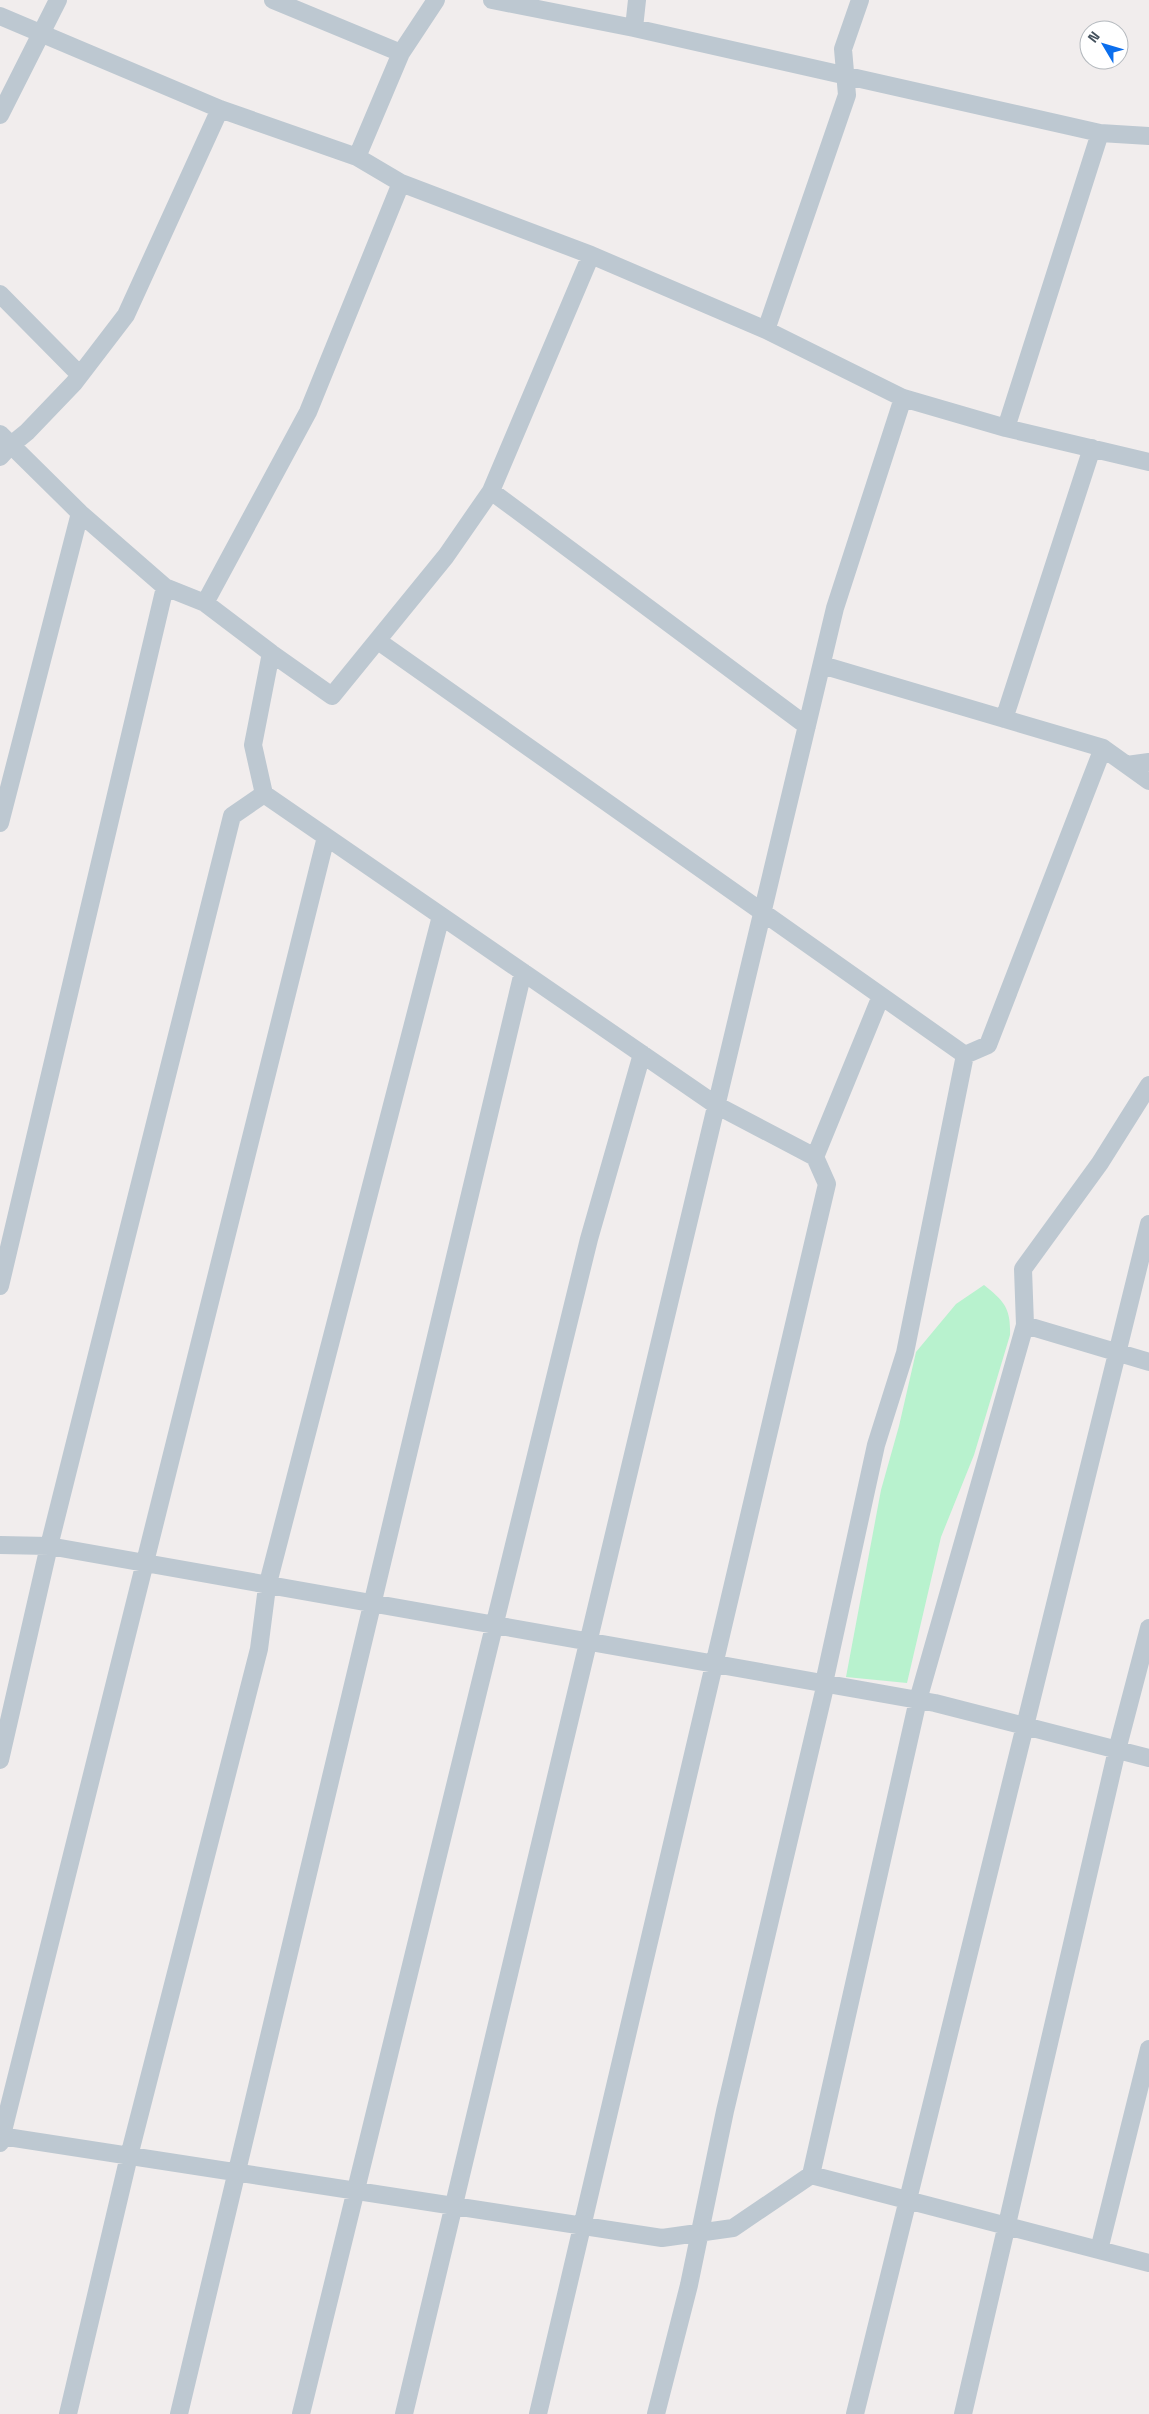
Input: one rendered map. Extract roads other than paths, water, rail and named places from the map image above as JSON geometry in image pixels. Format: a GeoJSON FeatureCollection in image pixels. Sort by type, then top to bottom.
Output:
{"type":"FeatureCollection","features":[{"type":"Feature","properties":{"kind":"street"},"geometry":{"type":"LineString","coordinates":[[0,115],[58,0]]}},
{"type":"Feature","properties":{"kind":"street"},"geometry":{"type":"LineString","coordinates":[[274,0],[401,53]]}},
{"type":"Feature","properties":{"kind":"street"},"geometry":{"type":"LineString","coordinates":[[357,157],[401,53],[436,0]]}},
{"type":"Feature","properties":{"kind":"street"},"geometry":{"type":"LineString","coordinates":[[492,0],[634,28],[1100,133],[1149,136]]}},
{"type":"Feature","properties":{"kind":"street"},"geometry":{"type":"LineString","coordinates":[[634,28],[637,0]]}},
{"type":"Feature","properties":{"kind":"street"},"geometry":{"type":"LineString","coordinates":[[766,330],[847,95],[843,49],[860,0]]}},
{"type":"Feature","properties":{"kind":"street"},"geometry":{"type":"LineString","coordinates":[[0,16],[220,109],[357,157],[401,183],[591,255],[766,330],[903,398],[1006,428],[1149,462]]}},
{"type":"Feature","properties":{"kind":"street"},"geometry":{"type":"LineString","coordinates":[[220,109],[126,315],[80,375],[27,432],[4,445],[165,587],[205,603],[332,696],[446,556],[491,491],[591,255]]}},
{"type":"Feature","properties":{"kind":"street"},"geometry":{"type":"LineString","coordinates":[[1006,428],[1100,133]]}},
{"type":"Feature","properties":{"kind":"street"},"geometry":{"type":"LineString","coordinates":[[205,603],[308,412],[401,183]]}},
{"type":"Feature","properties":{"kind":"street"},"geometry":{"type":"LineString","coordinates":[[0,294],[80,375]]}},
{"type":"Feature","properties":{"kind":"street"},"geometry":{"type":"LineString","coordinates":[[404,2414],[836,608],[903,398]]}},
{"type":"Feature","properties":{"kind":"street"},"geometry":{"type":"LineString","coordinates":[[1004,719],[1092,448]]}},
{"type":"Feature","properties":{"kind":"street"},"geometry":{"type":"LineString","coordinates":[[491,491],[807,726]]}},
{"type":"Feature","properties":{"kind":"street"},"geometry":{"type":"LineString","coordinates":[[0,823],[80,513]]}},
{"type":"Feature","properties":{"kind":"street"},"geometry":{"type":"LineString","coordinates":[[0,1286],[165,587]]}},
{"type":"Feature","properties":{"kind":"street"},"geometry":{"type":"LineString","coordinates":[[378,641],[966,1055]]}},
{"type":"Feature","properties":{"kind":"street"},"geometry":{"type":"LineString","coordinates":[[271,653],[253,746],[264,794],[716,1105],[815,1158],[827,1184],[538,2414]]}},
{"type":"Feature","properties":{"kind":"street"},"geometry":{"type":"LineString","coordinates":[[822,665],[1103,748],[1149,781]]}},
{"type":"Feature","properties":{"kind":"street"},"geometry":{"type":"LineString","coordinates":[[966,1055],[988,1045],[1103,748]]}},
{"type":"Feature","properties":{"kind":"street"},"geometry":{"type":"LineString","coordinates":[[1127,765],[1149,762]]}},
{"type":"Feature","properties":{"kind":"street"},"geometry":{"type":"LineString","coordinates":[[0,1760],[49,1546],[232,816],[264,794]]}},
{"type":"Feature","properties":{"kind":"street"},"geometry":{"type":"LineString","coordinates":[[326,837],[1,2139],[129,2156],[662,2238],[733,2228],[811,2175],[918,1700],[1025,1325],[1023,1269],[1100,1163],[1149,1085]]}},
{"type":"Feature","properties":{"kind":"street"},"geometry":{"type":"LineString","coordinates":[[68,2414],[129,2156],[259,1649],[267,1587],[441,916]]}},
{"type":"Feature","properties":{"kind":"street"},"geometry":{"type":"LineString","coordinates":[[179,2414],[523,972]]}},
{"type":"Feature","properties":{"kind":"street"},"geometry":{"type":"LineString","coordinates":[[815,1158],[881,996]]}},
{"type":"Feature","properties":{"kind":"street"},"geometry":{"type":"LineString","coordinates":[[301,2414],[589,1239],[642,1054]]}},
{"type":"Feature","properties":{"kind":"street"},"geometry":{"type":"LineString","coordinates":[[656,2414],[700,2233],[725,2111],[825,1684],[876,1444],[905,1353],[966,1055]]}},
{"type":"Feature","properties":{"kind":"street"},"geometry":{"type":"LineString","coordinates":[[855,2414],[1149,1224]]}},
{"type":"Feature","properties":{"kind":"street"},"geometry":{"type":"LineString","coordinates":[[1025,1325],[1116,1354],[1149,1362]]}},
{"type":"Feature","properties":{"kind":"street"},"geometry":{"type":"LineString","coordinates":[[0,1546],[49,1546],[267,1587],[372,1603],[918,1700],[1149,1758]]}},
{"type":"Feature","properties":{"kind":"street"},"geometry":{"type":"LineString","coordinates":[[963,2414],[1117,1750],[1149,1628]]}},
{"type":"Feature","properties":{"kind":"street"},"geometry":{"type":"LineString","coordinates":[[1099,2250],[1149,2049]]}},
{"type":"Feature","properties":{"kind":"street"},"geometry":{"type":"LineString","coordinates":[[811,2175],[1149,2263]]}}]}
